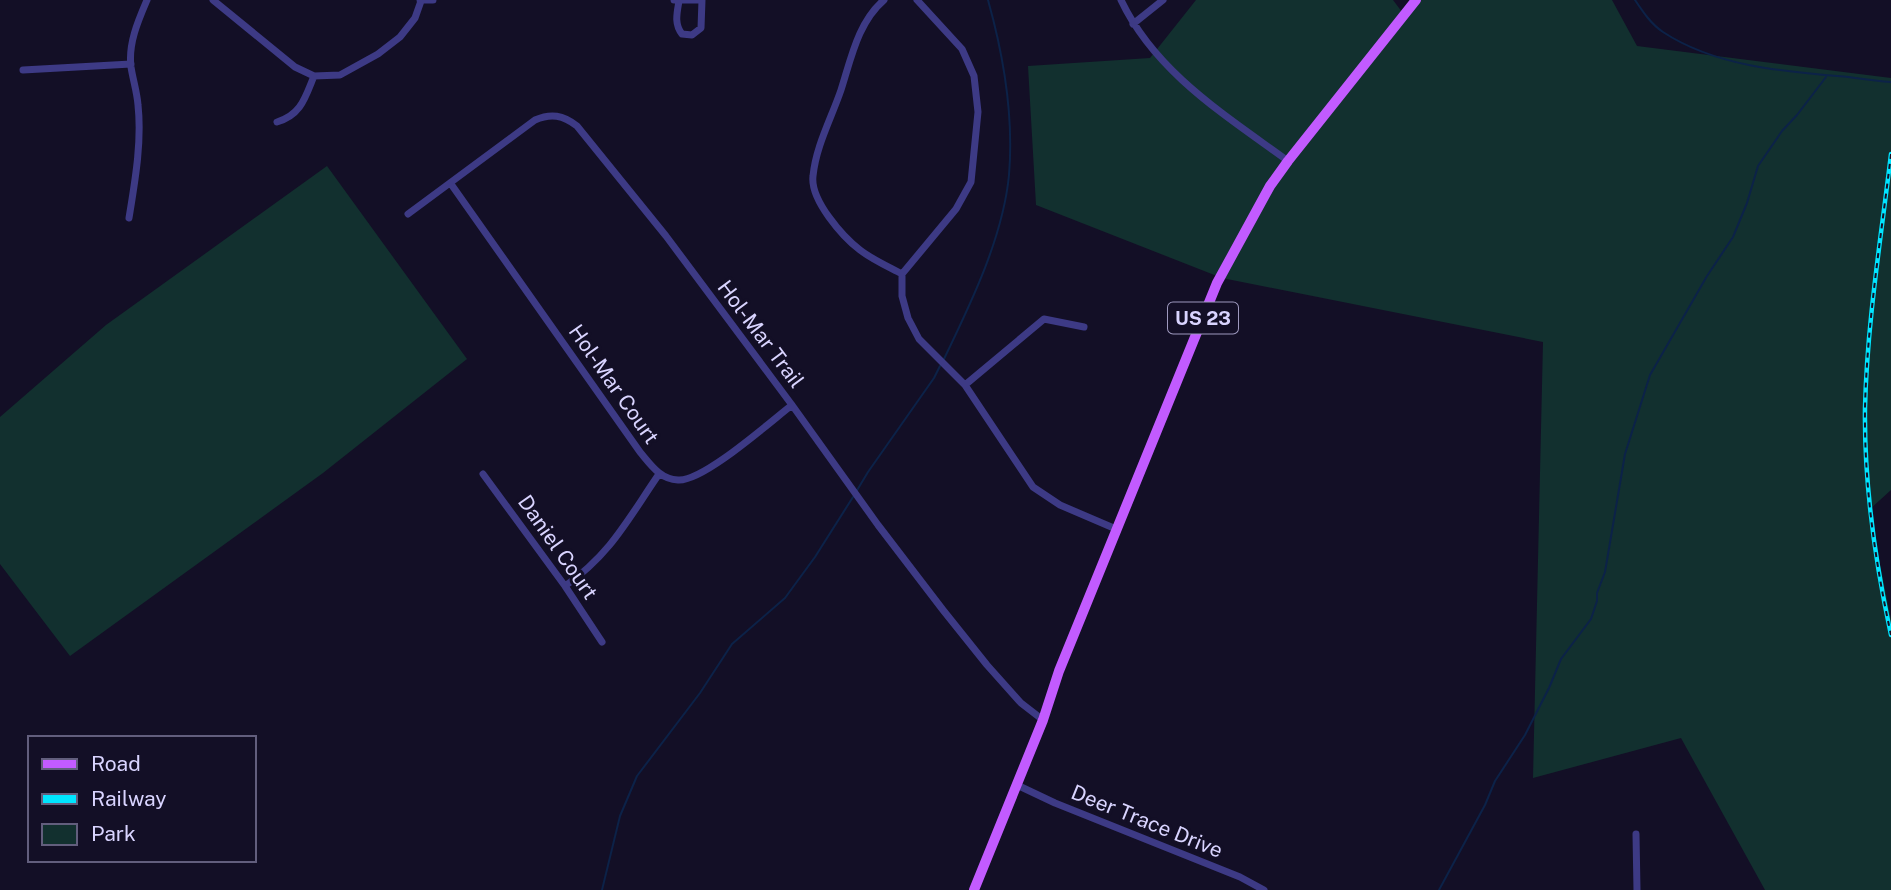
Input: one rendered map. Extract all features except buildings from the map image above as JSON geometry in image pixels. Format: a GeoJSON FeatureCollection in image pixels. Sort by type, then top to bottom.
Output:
{"type":"FeatureCollection","features":[{"type":"Feature","properties":{"kind":"main road","name":"US 23"},"geometry":{"type":"LineString","coordinates":[[974,890],[1043,720],[1059,671],[1217,283],[1270,186],[1288,160],[1416,0]]}},
{"type":"Feature","properties":{"kind":"street"},"geometry":{"type":"LineString","coordinates":[[130,218],[137,166],[138,125],[138,104],[131,64],[132,40],[148,0]]}},
{"type":"Feature","properties":{"kind":"street"},"geometry":{"type":"LineString","coordinates":[[213,0],[295,67],[314,76],[340,75],[378,54],[400,37],[415,18],[420,1],[433,0]]}},
{"type":"Feature","properties":{"kind":"street"},"geometry":{"type":"LineString","coordinates":[[700,0],[701,28],[692,35],[682,34],[677,26],[677,1],[700,0]]}},
{"type":"Feature","properties":{"kind":"street"},"geometry":{"type":"LineString","coordinates":[[884,0],[864,23],[855,45],[840,94],[817,153],[812,180],[816,197],[836,226],[861,251],[902,274]]}},
{"type":"Feature","properties":{"kind":"street"},"geometry":{"type":"LineString","coordinates":[[917,0],[962,49],[974,76],[978,112],[971,182],[956,209],[902,274],[902,296],[908,318],[919,339],[965,385],[1034,487],[1060,505],[1116,529]]}},
{"type":"Feature","properties":{"kind":"street"},"geometry":{"type":"LineString","coordinates":[[1121,0],[1133,24],[1171,70],[1204,99],[1288,160]]}},
{"type":"Feature","properties":{"kind":"street"},"geometry":{"type":"LineString","coordinates":[[1133,24],[1163,0]]}},
{"type":"Feature","properties":{"kind":"street"},"geometry":{"type":"LineString","coordinates":[[23,70],[131,64]]}},
{"type":"Feature","properties":{"kind":"street"},"geometry":{"type":"LineString","coordinates":[[276,122],[291,118],[303,103],[314,76]]}},
{"type":"Feature","properties":{"kind":"street","name":"Hol-Mar Trail"},"geometry":{"type":"LineString","coordinates":[[408,214],[535,120],[545,116],[568,118],[592,142],[641,204],[878,525],[986,665],[1021,703],[1043,720]]}},
{"type":"Feature","properties":{"kind":"street","name":"Hol-Mar Court"},"geometry":{"type":"LineString","coordinates":[[451,184],[640,452],[659,474],[678,480],[704,473],[792,405]]}},
{"type":"Feature","properties":{"kind":"street"},"geometry":{"type":"LineString","coordinates":[[965,385],[1044,319],[1084,327]]}},
{"type":"Feature","properties":{"kind":"street","name":"Daniel Court"},"geometry":{"type":"LineString","coordinates":[[483,474],[565,586],[602,642]]}},
{"type":"Feature","properties":{"kind":"street"},"geometry":{"type":"LineString","coordinates":[[565,586],[590,569],[612,544],[659,474]]}},
{"type":"Feature","properties":{"kind":"street","name":"Deer Trace Drive"},"geometry":{"type":"LineString","coordinates":[[1017,785],[1055,803],[1240,877],[1264,890]]}},
{"type":"Feature","properties":{"kind":"street"},"geometry":{"type":"LineString","coordinates":[[1636,834],[1637,890]]}},
{"type":"Feature","properties":{"kind":"green space"},"geometry":{"type":"Polygon","coordinates":[[[1196,0],[1393,0],[1405,16],[1417,0],[1612,0],[1637,46],[1891,78],[1891,490],[1869,510],[1891,619],[1891,890],[1765,890],[1681,738],[1533,778],[1543,342],[1222,278],[1036,205],[1028,66],[1150,58],[1196,0]]]}},
{"type":"Feature","properties":{"kind":"green space"},"geometry":{"type":"Polygon","coordinates":[[[327,166],[467,359],[323,473],[70,656],[0,564],[0,417],[106,325],[327,166]]]}},
{"type":"Feature","properties":{"kind":"waterway"},"geometry":{"type":"LineString","coordinates":[[943,361],[993,247],[1006,199],[1009,175],[1009,108],[999,43],[988,0]]}},
{"type":"Feature","properties":{"kind":"waterway"},"geometry":{"type":"LineString","coordinates":[[1635,0],[1659,29],[1706,53],[1777,70],[1891,82]]}},
{"type":"Feature","properties":{"kind":"waterway"},"geometry":{"type":"LineString","coordinates":[[1439,890],[1495,781],[1525,735],[1561,659],[1591,619],[1605,572],[1625,454],[1650,375],[1707,276],[1733,237],[1758,166],[1782,131],[1826,77]]}},
{"type":"Feature","properties":{"kind":"waterway"},"geometry":{"type":"LineString","coordinates":[[856,492],[940,366]]}},
{"type":"Feature","properties":{"kind":"waterway"},"geometry":{"type":"LineString","coordinates":[[602,890],[620,816],[637,776],[700,693],[732,644],[785,598],[853,497]]}},
{"type":"Feature","properties":{"kind":"railway"},"geometry":{"type":"LineString","coordinates":[[1891,154],[1871,312],[1865,408],[1866,466],[1872,523],[1891,635]]}}]}
